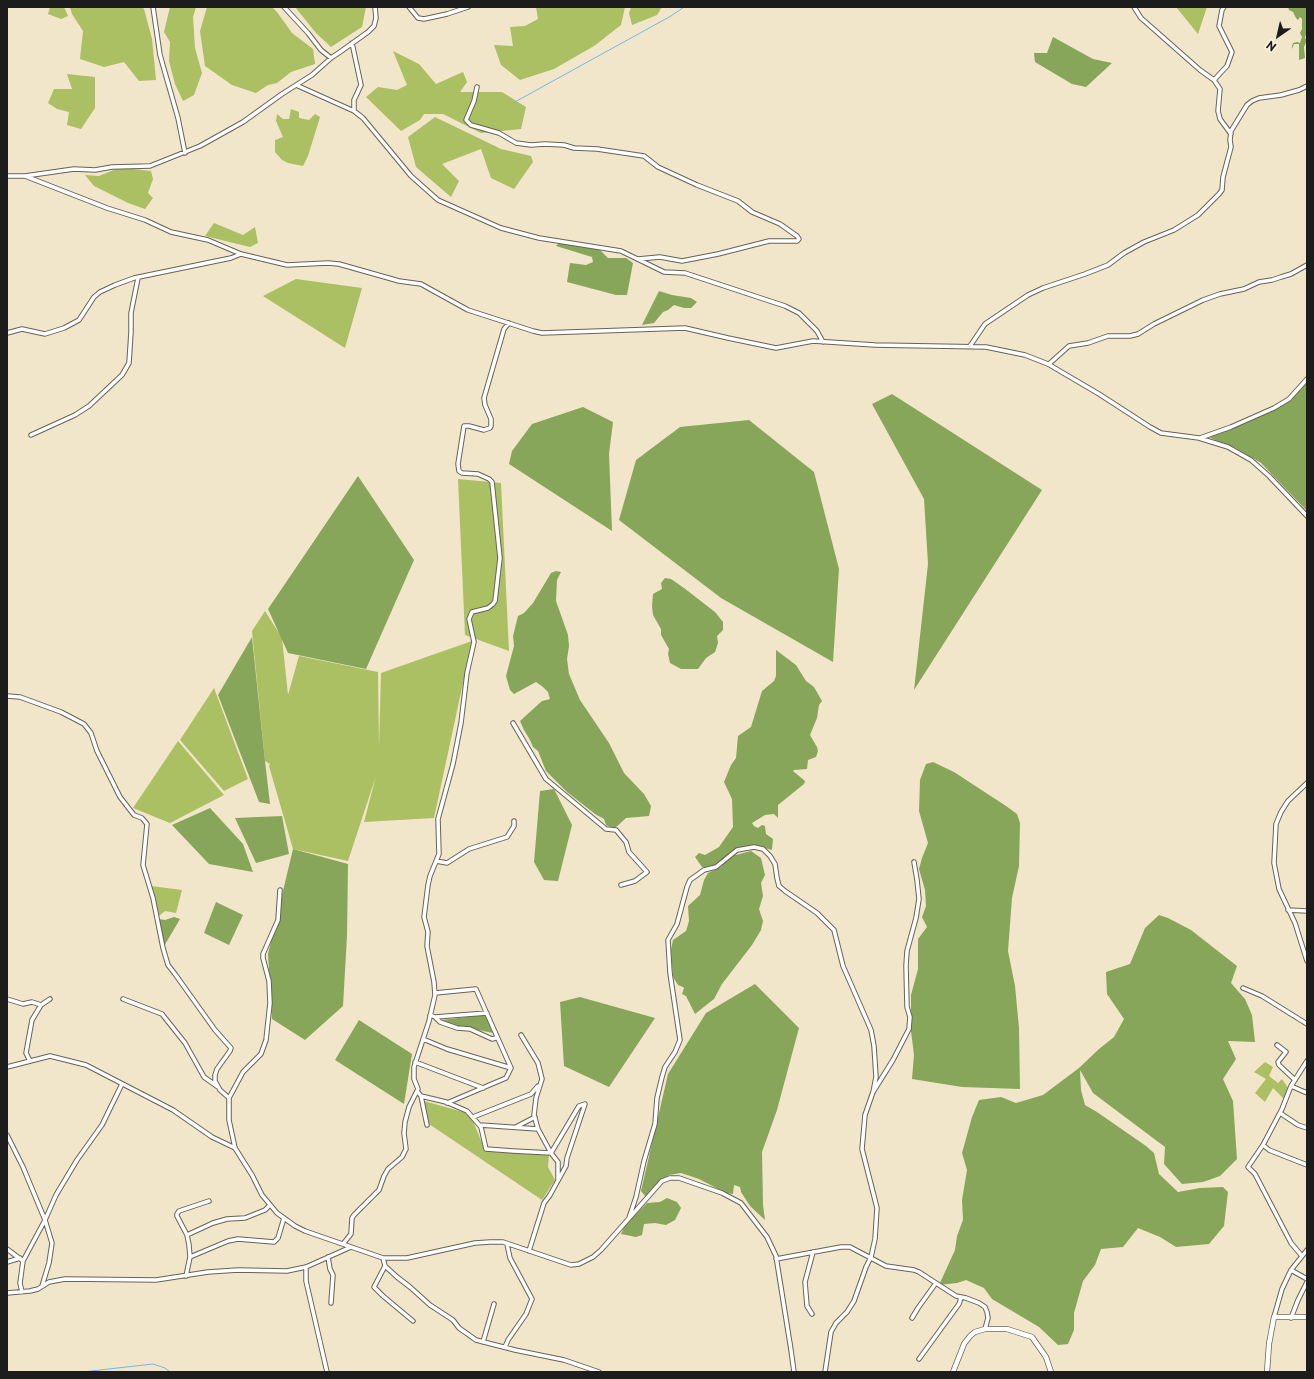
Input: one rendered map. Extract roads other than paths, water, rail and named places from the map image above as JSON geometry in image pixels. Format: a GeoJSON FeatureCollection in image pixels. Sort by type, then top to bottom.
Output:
{"type":"FeatureCollection","features":[{"type":"Feature","properties":{"kind":"main road"},"geometry":{"type":"LineString","coordinates":[[1266,1372],[1268,1344],[1274,1317],[1307,1317]]}},
{"type":"Feature","properties":{"kind":"main road"},"geometry":{"type":"LineString","coordinates":[[953,1372],[962,1349],[970,1336],[975,1332],[985,1329],[1007,1328],[1032,1337],[1046,1357],[1051,1372]]}},
{"type":"Feature","properties":{"kind":"street"},"geometry":{"type":"LineString","coordinates":[[153,7],[160,55],[178,118],[185,153]]}},
{"type":"Feature","properties":{"kind":"street"},"geometry":{"type":"LineString","coordinates":[[284,7],[308,33],[321,50],[331,58]]}},
{"type":"Feature","properties":{"kind":"street"},"geometry":{"type":"LineString","coordinates":[[7,176],[25,176],[74,169],[95,170],[112,167],[150,166],[185,153],[244,122],[312,75],[331,58],[368,32],[374,26],[376,18],[375,7]]}},
{"type":"Feature","properties":{"kind":"street"},"geometry":{"type":"LineString","coordinates":[[409,7],[418,18],[424,19],[447,14],[468,7]]}},
{"type":"Feature","properties":{"kind":"street"},"geometry":{"type":"LineString","coordinates":[[1134,7],[1141,18],[1200,70],[1214,80],[1220,88],[1218,111],[1220,119],[1231,134]]}},
{"type":"Feature","properties":{"kind":"street"},"geometry":{"type":"LineString","coordinates":[[1214,80],[1227,66],[1232,52],[1219,26],[1224,7]]}},
{"type":"Feature","properties":{"kind":"street"},"geometry":{"type":"LineString","coordinates":[[352,43],[360,86],[354,100],[354,111]]}},
{"type":"Feature","properties":{"kind":"street"},"geometry":{"type":"LineString","coordinates":[[296,85],[354,111],[363,118],[411,176],[438,200],[501,228],[538,238],[621,251],[664,272],[685,273],[785,306],[799,313],[817,331],[823,342]]}},
{"type":"Feature","properties":{"kind":"street"},"geometry":{"type":"LineString","coordinates":[[970,346],[985,324],[1028,295],[1042,288],[1108,265],[1124,253],[1144,242],[1174,230],[1198,215],[1222,190],[1223,177],[1231,147],[1231,131],[1247,105],[1260,98],[1281,95],[1307,86]]}},
{"type":"Feature","properties":{"kind":"street"},"geometry":{"type":"LineString","coordinates":[[477,87],[474,101],[466,120],[471,125],[499,133],[516,143],[531,145],[564,145],[574,148],[597,149],[644,156],[658,167],[697,185],[738,201],[752,212],[780,224],[797,236],[799,240],[769,241],[718,254],[682,261],[660,257],[637,259]]}},
{"type":"Feature","properties":{"kind":"street"},"geometry":{"type":"LineString","coordinates":[[25,176],[107,208],[145,220],[171,232],[208,240],[241,254],[287,265],[328,263],[339,264],[400,281],[421,284],[468,310],[542,333],[685,328],[776,348],[803,342],[823,342],[875,345],[986,346],[1025,354],[1049,364],[1104,397],[1150,428],[1161,432],[1199,438],[1228,447],[1251,460],[1269,476],[1307,516]]}},
{"type":"Feature","properties":{"kind":"street"},"geometry":{"type":"LineString","coordinates":[[7,333],[22,329],[45,334],[73,324],[79,320],[94,297],[100,292],[120,283],[232,258],[241,254]]}},
{"type":"Feature","properties":{"kind":"street"},"geometry":{"type":"LineString","coordinates":[[1049,364],[1070,346],[1088,343],[1108,336],[1130,336],[1138,334],[1154,324],[1203,300],[1220,294],[1244,289],[1259,282],[1272,280],[1291,274],[1307,264]]}},
{"type":"Feature","properties":{"kind":"street"},"geometry":{"type":"LineString","coordinates":[[31,435],[76,415],[89,406],[122,375],[129,363],[131,313],[138,278]]}},
{"type":"Feature","properties":{"kind":"street"},"geometry":{"type":"LineString","coordinates":[[427,1125],[421,1096],[417,1091],[414,1080],[416,1062],[435,993],[427,946],[428,932],[424,917],[429,878],[439,849],[438,819],[453,764],[461,723],[467,673],[474,642],[469,619],[472,612],[488,608],[495,601],[500,558],[492,482],[478,474],[462,473],[459,471],[458,464],[464,426],[484,430],[490,428],[491,426],[491,419],[484,405],[484,398],[504,330],[508,323]]}},
{"type":"Feature","properties":{"kind":"street"},"geometry":{"type":"LineString","coordinates":[[1199,438],[1231,427],[1274,408],[1289,399],[1307,379]]}},
{"type":"Feature","properties":{"kind":"street"},"geometry":{"type":"LineString","coordinates":[[7,696],[20,697],[61,712],[84,724],[91,733],[120,797],[134,815],[142,818],[147,824],[143,865],[153,898],[163,948],[168,964],[231,1048],[217,1069],[215,1075],[215,1081],[219,1088]]}},
{"type":"Feature","properties":{"kind":"street"},"geometry":{"type":"LineString","coordinates":[[513,723],[546,779],[606,829],[616,830],[626,842],[629,852],[647,872],[635,881],[620,885]]}},
{"type":"Feature","properties":{"kind":"street"},"geometry":{"type":"LineString","coordinates":[[1307,783],[1288,801],[1281,812],[1276,824],[1274,862],[1279,889],[1301,940],[1307,961]]}},
{"type":"Feature","properties":{"kind":"street"},"geometry":{"type":"LineString","coordinates":[[436,861],[447,863],[469,849],[507,837],[514,826],[514,821]]}},
{"type":"Feature","properties":{"kind":"street"},"geometry":{"type":"LineString","coordinates":[[629,1220],[655,1124],[657,1098],[662,1076],[665,1067],[675,1052],[680,1040],[670,973],[668,940],[677,924],[687,887],[690,880],[704,870],[716,867],[737,850],[754,847],[763,849],[775,864],[779,886],[817,913],[834,930],[843,966],[863,1009],[871,1030],[874,1046],[876,1077],[873,1092],[865,1115],[862,1149],[877,1208],[876,1228],[871,1257],[854,1301],[847,1312],[836,1323],[831,1332],[825,1372]]}},
{"type":"Feature","properties":{"kind":"street"},"geometry":{"type":"LineString","coordinates":[[873,1092],[893,1060],[909,1029],[910,1017],[907,1007],[907,951],[916,918],[919,899],[914,862]]}},
{"type":"Feature","properties":{"kind":"street"},"geometry":{"type":"LineString","coordinates":[[280,890],[278,920],[263,954],[269,981],[270,1003],[266,1040],[261,1054],[243,1072],[229,1098],[229,1120],[235,1148],[252,1175],[262,1195],[270,1205],[284,1218],[305,1231],[382,1258],[407,1258],[475,1243],[490,1242],[507,1244],[572,1265],[579,1264],[593,1257],[629,1220],[662,1181],[670,1178],[679,1178],[722,1193],[741,1204],[767,1237],[776,1259],[794,1372]]}},
{"type":"Feature","properties":{"kind":"street"},"geometry":{"type":"LineString","coordinates":[[1288,910],[1307,911]]}},
{"type":"Feature","properties":{"kind":"street"},"geometry":{"type":"LineString","coordinates":[[1301,940],[1307,940]]}},
{"type":"Feature","properties":{"kind":"street"},"geometry":{"type":"LineString","coordinates":[[1243,988],[1262,996],[1307,1024]]}},
{"type":"Feature","properties":{"kind":"street"},"geometry":{"type":"LineString","coordinates":[[435,993],[476,989],[511,1068]]}},
{"type":"Feature","properties":{"kind":"street"},"geometry":{"type":"LineString","coordinates":[[7,999],[23,1004],[32,1002],[40,1005]]}},
{"type":"Feature","properties":{"kind":"street"},"geometry":{"type":"LineString","coordinates":[[30,1061],[26,1053],[26,1045],[32,1020],[40,1005],[50,999]]}},
{"type":"Feature","properties":{"kind":"street"},"geometry":{"type":"LineString","coordinates":[[123,999],[162,1014],[185,1043],[204,1077],[219,1088],[229,1098]]}},
{"type":"Feature","properties":{"kind":"street"},"geometry":{"type":"LineString","coordinates":[[435,1017],[487,1013]]}},
{"type":"Feature","properties":{"kind":"street"},"geometry":{"type":"LineString","coordinates":[[430,1015],[435,1017],[440,1022],[457,1028],[470,1029],[492,1039],[496,1038]]}},
{"type":"Feature","properties":{"kind":"street"},"geometry":{"type":"LineString","coordinates":[[521,1035],[538,1063],[542,1079],[536,1098],[535,1117],[538,1129],[551,1153],[558,1162],[558,1180]]}},
{"type":"Feature","properties":{"kind":"street"},"geometry":{"type":"LineString","coordinates":[[423,1039],[447,1049],[511,1068]]}},
{"type":"Feature","properties":{"kind":"street"},"geometry":{"type":"LineString","coordinates":[[1277,1045],[1286,1052],[1278,1062],[1278,1065],[1295,1080]]}},
{"type":"Feature","properties":{"kind":"street"},"geometry":{"type":"LineString","coordinates":[[7,1068],[50,1056],[86,1065],[173,1110],[212,1137],[235,1148]]}},
{"type":"Feature","properties":{"kind":"street"},"geometry":{"type":"LineString","coordinates":[[1302,1256],[1291,1243],[1255,1174],[1248,1166],[1263,1145],[1280,1113],[1291,1086],[1307,1061]]}},
{"type":"Feature","properties":{"kind":"street"},"geometry":{"type":"LineString","coordinates":[[416,1062],[483,1088]]}},
{"type":"Feature","properties":{"kind":"street"},"geometry":{"type":"LineString","coordinates":[[447,1102],[506,1078],[511,1068]]}},
{"type":"Feature","properties":{"kind":"street"},"geometry":{"type":"LineString","coordinates":[[22,1292],[20,1283],[21,1260],[45,1220],[56,1195],[77,1160],[102,1125],[122,1084]]}},
{"type":"Feature","properties":{"kind":"street"},"geometry":{"type":"LineString","coordinates":[[473,1117],[531,1094],[540,1084]]}},
{"type":"Feature","properties":{"kind":"street"},"geometry":{"type":"LineString","coordinates":[[1291,1086],[1307,1093]]}},
{"type":"Feature","properties":{"kind":"street"},"geometry":{"type":"LineString","coordinates":[[343,1244],[351,1234],[352,1218],[378,1190],[388,1169],[402,1157],[406,1149],[404,1133],[405,1122],[409,1107],[417,1091]]}},
{"type":"Feature","properties":{"kind":"street"},"geometry":{"type":"LineString","coordinates":[[421,1096],[447,1102],[467,1110],[481,1127],[486,1149],[513,1152],[551,1153]]}},
{"type":"Feature","properties":{"kind":"street"},"geometry":{"type":"LineString","coordinates":[[529,1251],[544,1203],[566,1166],[566,1158],[585,1104],[579,1106],[551,1153]]}},
{"type":"Feature","properties":{"kind":"street"},"geometry":{"type":"LineString","coordinates":[[1280,1113],[1298,1125],[1307,1128]]}},
{"type":"Feature","properties":{"kind":"street"},"geometry":{"type":"LineString","coordinates":[[515,1128],[535,1117]]}},
{"type":"Feature","properties":{"kind":"street"},"geometry":{"type":"LineString","coordinates":[[479,1125],[538,1129]]}},
{"type":"Feature","properties":{"kind":"street"},"geometry":{"type":"LineString","coordinates":[[7,1135],[45,1220],[52,1243],[53,1248],[42,1286]]}},
{"type":"Feature","properties":{"kind":"street"},"geometry":{"type":"LineString","coordinates":[[1263,1145],[1269,1150],[1307,1165]]}},
{"type":"Feature","properties":{"kind":"street"},"geometry":{"type":"LineString","coordinates":[[186,1276],[190,1257],[187,1235],[177,1216],[178,1213],[209,1201]]}},
{"type":"Feature","properties":{"kind":"street"},"geometry":{"type":"LineString","coordinates":[[187,1235],[213,1223],[227,1219],[245,1218],[265,1210],[270,1205]]}},
{"type":"Feature","properties":{"kind":"street"},"geometry":{"type":"LineString","coordinates":[[190,1257],[238,1238],[274,1242],[278,1238],[284,1218]]}},
{"type":"Feature","properties":{"kind":"street"},"geometry":{"type":"LineString","coordinates":[[505,1347],[508,1340],[526,1314],[532,1299],[510,1258],[507,1244]]}},
{"type":"Feature","properties":{"kind":"street"},"geometry":{"type":"LineString","coordinates":[[776,1259],[847,1246],[886,1266],[914,1270],[956,1296],[974,1300],[985,1307],[988,1318],[985,1329]]}},
{"type":"Feature","properties":{"kind":"street"},"geometry":{"type":"LineString","coordinates":[[7,1293],[38,1289],[49,1282],[65,1279],[156,1280],[208,1272],[238,1270],[287,1271],[306,1267],[351,1247]]}},
{"type":"Feature","properties":{"kind":"street"},"geometry":{"type":"LineString","coordinates":[[7,1249],[21,1260]]}},
{"type":"Feature","properties":{"kind":"street"},"geometry":{"type":"LineString","coordinates":[[1274,1317],[1282,1289],[1291,1270],[1307,1250]]}},
{"type":"Feature","properties":{"kind":"street"},"geometry":{"type":"LineString","coordinates":[[812,1314],[807,1306],[805,1282],[813,1252]]}},
{"type":"Feature","properties":{"kind":"street"},"geometry":{"type":"LineString","coordinates":[[328,1257],[330,1269],[333,1275],[331,1303]]}},
{"type":"Feature","properties":{"kind":"street"},"geometry":{"type":"LineString","coordinates":[[382,1258],[385,1266],[397,1277],[430,1305],[453,1320],[459,1328],[476,1340],[564,1360],[599,1372]]}},
{"type":"Feature","properties":{"kind":"street"},"geometry":{"type":"LineString","coordinates":[[7,1262],[21,1260]]}},
{"type":"Feature","properties":{"kind":"street"},"geometry":{"type":"LineString","coordinates":[[385,1266],[374,1287],[413,1321]]}},
{"type":"Feature","properties":{"kind":"street"},"geometry":{"type":"LineString","coordinates":[[306,1267],[306,1281],[327,1372]]}},
{"type":"Feature","properties":{"kind":"street"},"geometry":{"type":"LineString","coordinates":[[1291,1270],[1307,1279]]}},
{"type":"Feature","properties":{"kind":"street"},"geometry":{"type":"LineString","coordinates":[[1291,1318],[1307,1282]]}},
{"type":"Feature","properties":{"kind":"street"},"geometry":{"type":"LineString","coordinates":[[912,1318],[936,1283]]}},
{"type":"Feature","properties":{"kind":"street"},"geometry":{"type":"LineString","coordinates":[[919,1359],[962,1298]]}},
{"type":"Feature","properties":{"kind":"street"},"geometry":{"type":"LineString","coordinates":[[483,1342],[494,1304]]}},
{"type":"Feature","properties":{"kind":"waterway"},"geometry":{"type":"LineString","coordinates":[[513,103],[671,16],[684,7]]}},
{"type":"Feature","properties":{"kind":"waterway"},"geometry":{"type":"LineString","coordinates":[[82,1372],[153,1364],[165,1368],[170,1372]]}}]}
